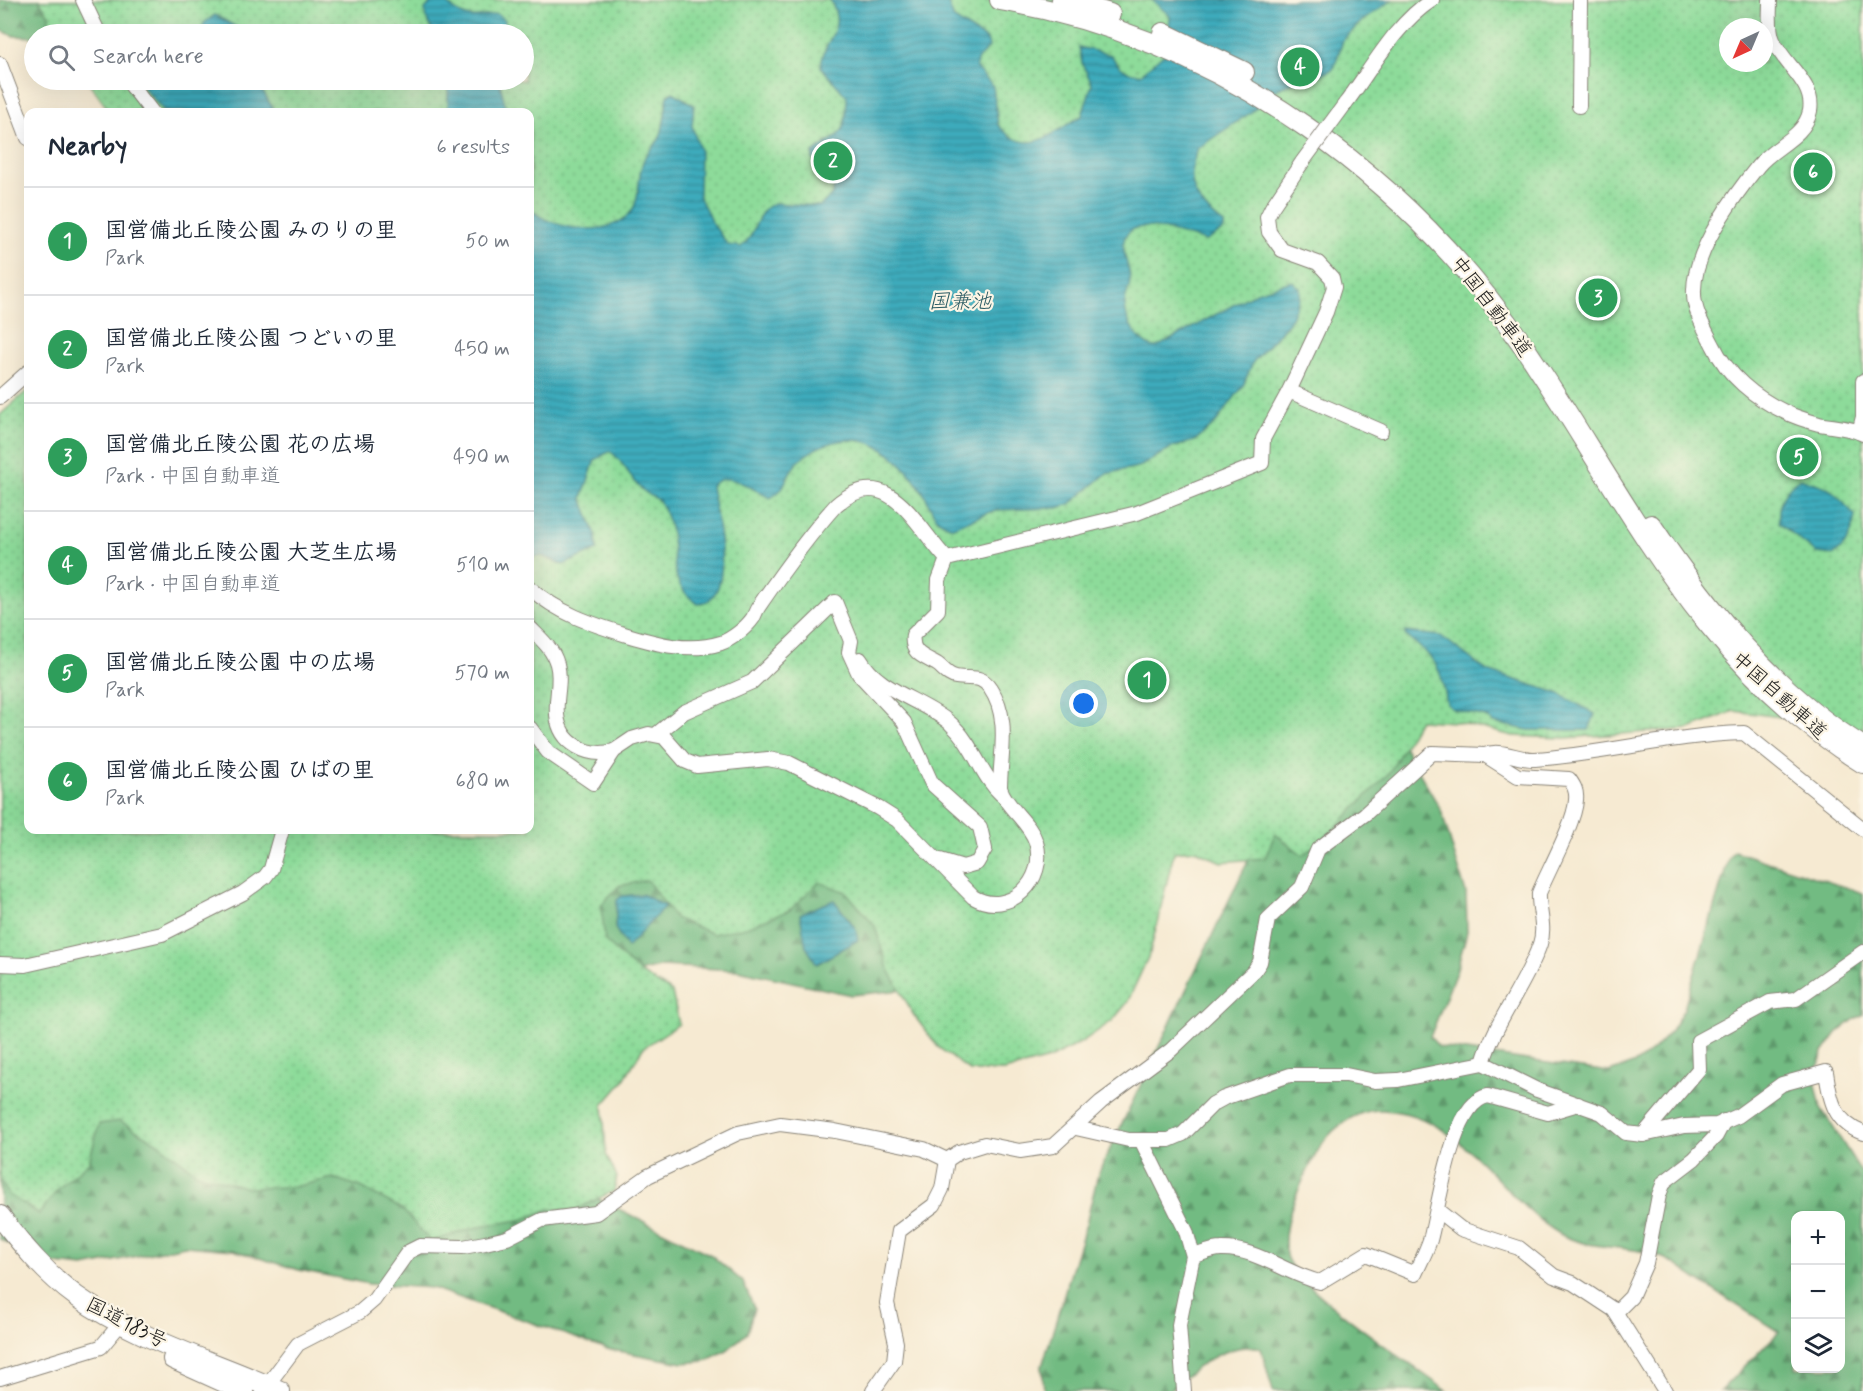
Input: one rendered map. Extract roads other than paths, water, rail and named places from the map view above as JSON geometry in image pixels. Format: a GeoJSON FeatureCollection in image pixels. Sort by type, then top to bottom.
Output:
{"type":"FeatureCollection","features":[{"type":"Feature","properties":{"kind":"highway","name":"中国自動車道"},"geometry":{"type":"LineString","coordinates":[[1000,0],[1159,38]]}},
{"type":"Feature","properties":{"kind":"highway","name":"中国自動車道"},"geometry":{"type":"LineString","coordinates":[[1062,0],[1159,38],[1212,55],[1282,102],[1355,145],[1424,206],[1459,241],[1521,318],[1646,517],[1701,596],[1768,671],[1808,707],[1863,747]]}},
{"type":"Feature","properties":{"kind":"highway","name":"中国自動車道"},"geometry":{"type":"LineString","coordinates":[[1282,102],[1352,159],[1419,219],[1481,287],[1532,358],[1635,524],[1690,604],[1758,680],[1798,717],[1863,763]]}},
{"type":"Feature","properties":{"kind":"highway","name":"国道183号"},"geometry":{"type":"LineString","coordinates":[[0,1216],[41,1266],[118,1328],[270,1389]]}},
{"type":"Feature","properties":{"kind":"highway","name":"国道183号"},"geometry":{"type":"LineString","coordinates":[[0,1235],[19,1258],[69,1305],[244,1391]]}},
{"type":"Feature","properties":{"kind":"street"},"geometry":{"type":"LineString","coordinates":[[83,0],[94,24]]}},
{"type":"Feature","properties":{"kind":"street"},"geometry":{"type":"LineString","coordinates":[[947,559],[1137,513],[1262,463],[1263,439],[1289,391],[1326,312],[1334,287],[1332,278],[1318,263],[1282,250],[1269,232],[1268,217],[1272,207],[1303,161],[1400,30],[1421,7],[1432,0]]}},
{"type":"Feature","properties":{"kind":"street"},"geometry":{"type":"LineString","coordinates":[[1579,106],[1580,0]]}},
{"type":"Feature","properties":{"kind":"street"},"geometry":{"type":"LineString","coordinates":[[1770,0],[1770,31],[1774,43],[1805,86],[1811,100],[1807,122],[1757,166],[1703,248],[1696,270],[1694,294],[1698,315],[1720,360],[1756,396],[1784,412],[1816,423],[1861,433],[1863,381]]}},
{"type":"Feature","properties":{"kind":"street"},"geometry":{"type":"LineString","coordinates":[[0,64],[24,127]]}},
{"type":"Feature","properties":{"kind":"street"},"geometry":{"type":"LineString","coordinates":[[135,90],[149,108]]}},
{"type":"Feature","properties":{"kind":"street"},"geometry":{"type":"LineString","coordinates":[[0,398],[24,376]]}},
{"type":"Feature","properties":{"kind":"street"},"geometry":{"type":"LineString","coordinates":[[1289,391],[1381,431]]}},
{"type":"Feature","properties":{"kind":"street"},"geometry":{"type":"LineString","coordinates":[[534,591],[550,604],[582,620],[657,644],[678,647],[720,643],[742,629],[754,617],[756,609],[836,505],[845,497],[864,491],[874,491],[899,500],[947,559]]}},
{"type":"Feature","properties":{"kind":"street"},"geometry":{"type":"LineString","coordinates":[[947,559],[939,580],[938,610],[913,635],[913,645],[923,658],[951,676],[979,678],[991,689],[1004,734],[1000,766],[1002,796]]}},
{"type":"Feature","properties":{"kind":"street"},"geometry":{"type":"LineString","coordinates":[[534,632],[547,644],[558,666],[560,692],[556,712],[564,735],[584,750],[600,754],[614,751],[639,736],[658,734],[684,712],[752,682],[835,602],[851,641],[866,669],[874,677],[933,710],[951,724],[967,742],[991,782],[1029,828],[1036,841],[1038,868],[1026,889],[1004,902],[979,900],[960,885],[939,859],[906,828],[878,808],[799,767],[768,759],[697,766],[685,761],[671,743],[658,734]]}},
{"type":"Feature","properties":{"kind":"street"},"geometry":{"type":"LineString","coordinates":[[851,641],[849,652],[859,674],[904,722],[932,784],[968,814],[982,832],[985,849],[977,863],[957,866],[939,859]]}},
{"type":"Feature","properties":{"kind":"street"},"geometry":{"type":"LineString","coordinates":[[534,733],[548,752],[593,783],[614,751]]}},
{"type":"Feature","properties":{"kind":"street"},"geometry":{"type":"LineString","coordinates":[[947,1160],[966,1149],[985,1144],[1020,1151],[1047,1149],[1076,1128],[1101,1102],[1171,1050],[1244,983],[1260,962],[1268,919],[1302,887],[1313,857],[1327,840],[1365,814],[1432,753],[1485,755],[1492,752],[1531,759],[1684,736],[1744,734],[1863,829]]}},
{"type":"Feature","properties":{"kind":"street"},"geometry":{"type":"LineString","coordinates":[[1483,1063],[1541,942],[1539,893],[1573,817],[1576,800],[1575,787],[1569,779],[1518,776],[1485,755]]}},
{"type":"Feature","properties":{"kind":"street"},"geometry":{"type":"LineString","coordinates":[[0,964],[25,965],[162,934],[243,893],[265,877],[271,869],[281,834]]}},
{"type":"Feature","properties":{"kind":"street"},"geometry":{"type":"LineString","coordinates":[[1643,1135],[1699,1068],[1698,1041],[1770,1002],[1796,999],[1863,952]]}},
{"type":"Feature","properties":{"kind":"street"},"geometry":{"type":"LineString","coordinates":[[1076,1128],[1141,1140],[1169,1140],[1183,1134],[1213,1104],[1224,1098],[1290,1075],[1346,1075],[1375,1081],[1398,1080],[1483,1063],[1537,1090],[1602,1113],[1619,1129],[1643,1135],[1684,1126],[1717,1125],[1738,1116],[1782,1084],[1826,1072],[1830,1099],[1837,1116],[1850,1128],[1863,1133]]}},
{"type":"Feature","properties":{"kind":"street"},"geometry":{"type":"LineString","coordinates":[[1193,1256],[1220,1248],[1243,1251],[1259,1255],[1308,1279],[1320,1282],[1366,1254],[1415,1274],[1429,1243],[1462,1119],[1477,1101],[1488,1096],[1548,1113],[1578,1104]]}},
{"type":"Feature","properties":{"kind":"street"},"geometry":{"type":"LineString","coordinates":[[1616,1312],[1631,1297],[1646,1263],[1659,1195],[1664,1182],[1694,1159],[1716,1136],[1724,1121]]}},
{"type":"Feature","properties":{"kind":"street"},"geometry":{"type":"LineString","coordinates":[[270,1389],[298,1344],[360,1312],[374,1300],[408,1252],[420,1246],[463,1247],[484,1244],[507,1238],[542,1220],[596,1213],[648,1176],[738,1133],[780,1124],[879,1138],[924,1149],[947,1160]]}},
{"type":"Feature","properties":{"kind":"street"},"geometry":{"type":"LineString","coordinates":[[1141,1140],[1186,1231],[1193,1256],[1179,1325],[1184,1391]]}},
{"type":"Feature","properties":{"kind":"street"},"geometry":{"type":"LineString","coordinates":[[873,1391],[894,1361],[896,1342],[887,1303],[899,1231],[934,1205],[942,1189],[947,1160]]}},
{"type":"Feature","properties":{"kind":"street"},"geometry":{"type":"LineString","coordinates":[[1437,1210],[1461,1229],[1519,1248],[1543,1269],[1596,1296],[1616,1312],[1665,1391]]}},
{"type":"Feature","properties":{"kind":"street"},"geometry":{"type":"LineString","coordinates":[[0,1378],[101,1347],[118,1328]]}},
{"type":"Feature","properties":{"kind":"water"},"geometry":{"type":"Polygon","coordinates":[[[440,0],[465,16],[479,17],[497,14],[505,20],[504,24],[429,24],[425,9],[433,1],[440,0]]]}},
{"type":"Feature","properties":{"kind":"water","name":"国兼池"},"geometry":{"type":"Polygon","coordinates":[[[830,0],[947,0],[954,19],[987,40],[989,47],[977,60],[976,68],[993,86],[998,125],[1020,141],[1030,142],[1050,136],[1082,116],[1092,84],[1082,63],[1079,47],[1111,55],[1123,69],[1141,74],[1167,51],[1170,16],[1152,0],[1392,0],[1361,22],[1343,40],[1334,68],[1326,73],[1301,78],[1274,91],[1250,113],[1198,148],[1192,172],[1195,192],[1206,209],[1224,224],[1224,230],[1206,241],[1167,230],[1146,227],[1130,231],[1126,236],[1123,248],[1130,279],[1125,309],[1134,331],[1144,343],[1150,346],[1157,347],[1257,292],[1292,281],[1300,288],[1300,297],[1289,322],[1253,362],[1243,386],[1214,425],[1194,441],[1171,448],[1141,466],[1106,474],[1070,504],[1057,508],[995,510],[953,527],[942,523],[937,518],[915,480],[886,451],[867,442],[854,440],[829,444],[817,448],[796,464],[784,485],[770,498],[732,480],[717,481],[711,486],[719,534],[721,572],[718,588],[710,599],[698,604],[688,596],[677,578],[670,527],[659,500],[642,490],[624,465],[610,451],[595,460],[582,498],[596,535],[597,550],[563,565],[542,556],[534,557],[534,212],[552,222],[581,228],[609,226],[622,220],[634,207],[645,156],[660,137],[668,96],[673,92],[694,105],[692,126],[700,150],[699,196],[713,224],[728,245],[741,247],[764,211],[775,203],[820,206],[832,195],[835,182],[813,159],[813,153],[841,132],[844,127],[847,97],[821,67],[822,57],[835,27],[835,11],[830,0]]]}},
{"type":"Feature","properties":{"kind":"water"},"geometry":{"type":"Polygon","coordinates":[[[215,15],[231,24],[204,24],[215,15]]]}},
{"type":"Feature","properties":{"kind":"water"},"geometry":{"type":"Polygon","coordinates":[[[146,90],[262,90],[273,108],[162,108],[146,90]]]}},
{"type":"Feature","properties":{"kind":"water"},"geometry":{"type":"Polygon","coordinates":[[[448,90],[502,90],[506,108],[448,108],[448,90]]]}},
{"type":"Feature","properties":{"kind":"water"},"geometry":{"type":"Polygon","coordinates":[[[1800,478],[1829,488],[1855,515],[1849,538],[1834,555],[1816,553],[1779,523],[1779,510],[1783,498],[1800,478]]]}},
{"type":"Feature","properties":{"kind":"water"},"geometry":{"type":"Polygon","coordinates":[[[1405,632],[1441,636],[1487,671],[1558,693],[1595,714],[1589,730],[1529,730],[1493,723],[1486,717],[1453,709],[1447,704],[1442,680],[1435,664],[1424,650],[1405,635],[1405,632]]]}},
{"type":"Feature","properties":{"kind":"water"},"geometry":{"type":"Polygon","coordinates":[[[642,894],[665,906],[627,948],[615,928],[617,900],[622,896],[642,894]]]}},
{"type":"Feature","properties":{"kind":"water"},"geometry":{"type":"Polygon","coordinates":[[[834,900],[856,929],[858,940],[817,964],[806,947],[800,914],[834,900]]]}},
{"type":"Feature","properties":{"kind":"place","name":"国営備北丘陵公園 大芝生広場"},"geometry":{"type":"Point","coordinates":[1300,67]}},
{"type":"Feature","properties":{"kind":"place","name":"国営備北丘陵公園 つどいの里"},"geometry":{"type":"Point","coordinates":[833,161]}},
{"type":"Feature","properties":{"kind":"place","name":"国営備北丘陵公園 ひばの里"},"geometry":{"type":"Point","coordinates":[1813,172]}},
{"type":"Feature","properties":{"kind":"place","name":"国営備北丘陵公園 花の広場"},"geometry":{"type":"Point","coordinates":[1598,298]}},
{"type":"Feature","properties":{"kind":"place","name":"国営備北丘陵公園 中の広場"},"geometry":{"type":"Point","coordinates":[1799,457]}},
{"type":"Feature","properties":{"kind":"place","name":"国営備北丘陵公園 みのりの里"},"geometry":{"type":"Point","coordinates":[1147,680]}}]}
